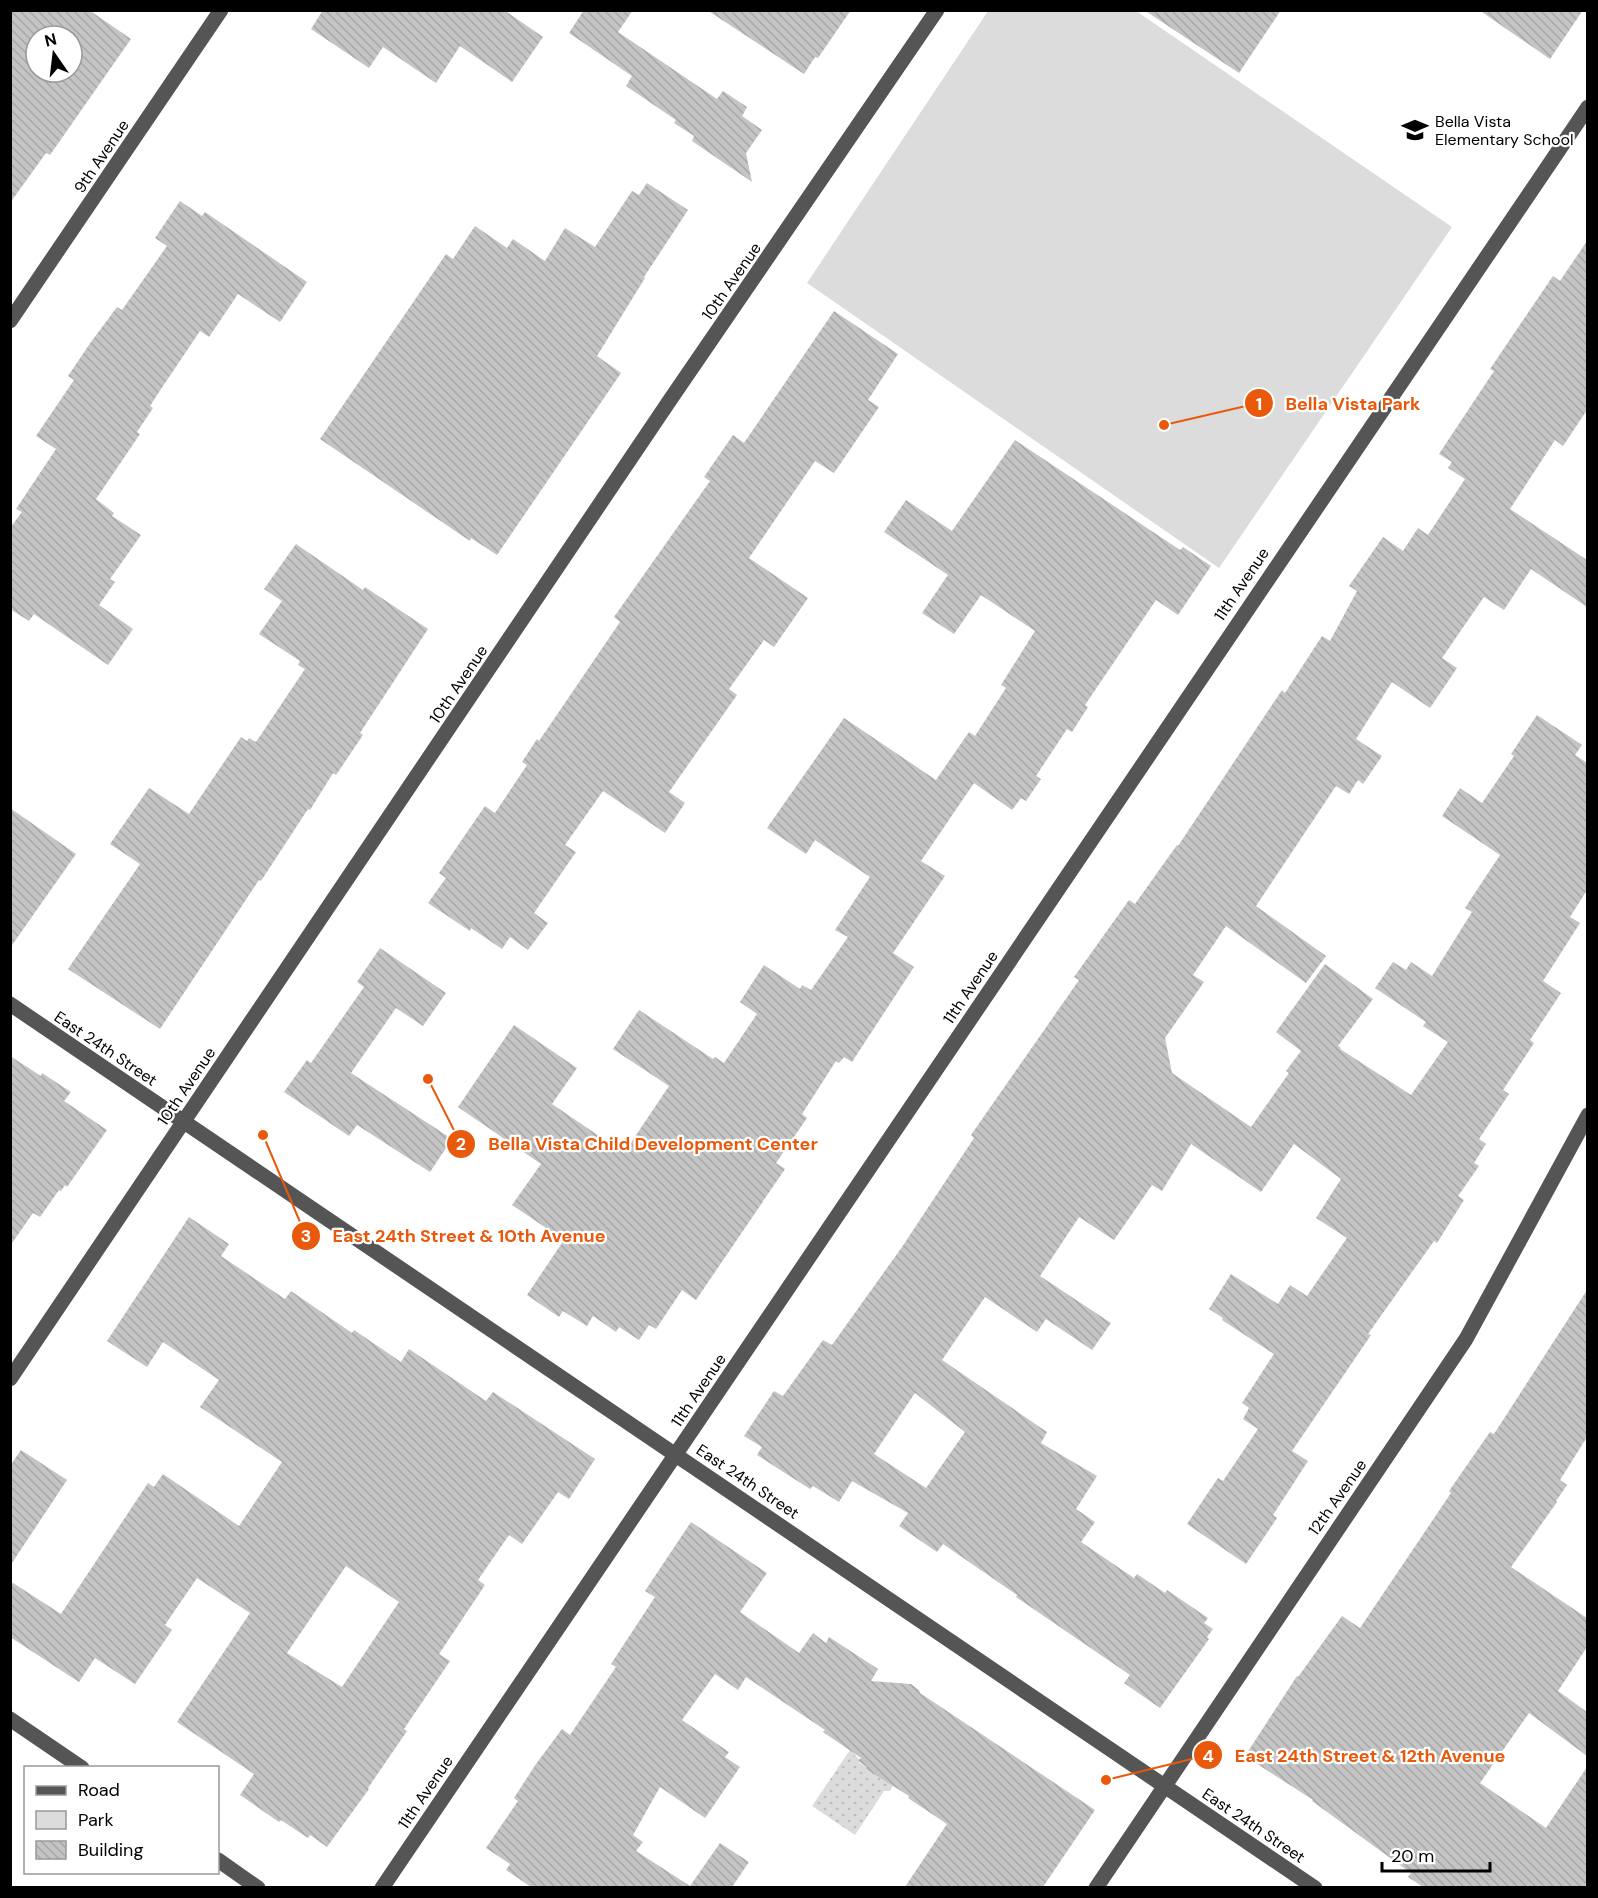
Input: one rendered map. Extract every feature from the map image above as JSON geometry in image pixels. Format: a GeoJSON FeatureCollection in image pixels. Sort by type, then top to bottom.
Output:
{"type":"FeatureCollection","features":[{"type":"Feature","properties":{"kind":"street","name":"9th Avenue"},"geometry":{"type":"LineString","coordinates":[[10,321],[221,10]]}},
{"type":"Feature","properties":{"kind":"street","name":"10th Avenue"},"geometry":{"type":"LineString","coordinates":[[10,1378],[937,10]]}},
{"type":"Feature","properties":{"kind":"street","name":"11th Avenue"},"geometry":{"type":"LineString","coordinates":[[382,1887],[1587,106]]}},
{"type":"Feature","properties":{"kind":"street","name":"East 24th Street"},"geometry":{"type":"LineString","coordinates":[[10,1004],[1315,1887]]}},
{"type":"Feature","properties":{"kind":"street","name":"12th Avenue"},"geometry":{"type":"LineString","coordinates":[[1096,1887],[1466,1340],[1587,1115]]}},
{"type":"Feature","properties":{"kind":"street"},"geometry":{"type":"LineString","coordinates":[[10,1719],[80,1766]]}},
{"type":"Feature","properties":{"kind":"street"},"geometry":{"type":"LineString","coordinates":[[219,1861],[258,1887]]}},
{"type":"Feature","properties":{"kind":"green space"},"geometry":{"type":"Polygon","coordinates":[[[988,11],[1136,11],[1452,227],[1219,568],[807,283],[988,11]]]}},
{"type":"Feature","properties":{"kind":"green space"},"geometry":{"type":"Polygon","coordinates":[[[850,1750],[860,1760],[858,1762],[885,1781],[899,1775],[890,1791],[884,1791],[855,1835],[812,1806],[850,1750]]]}},
{"type":"Feature","properties":{"kind":"building"},"geometry":{"type":"Polygon","coordinates":[[[10,10],[89,10],[131,39],[50,155],[46,153],[10,203],[10,10]]]}},
{"type":"Feature","properties":{"kind":"building"},"geometry":{"type":"Polygon","coordinates":[[[323,10],[504,10],[543,37],[512,82],[460,46],[436,83],[383,47],[369,68],[311,29],[323,10]]]}},
{"type":"Feature","properties":{"kind":"building"},"geometry":{"type":"Polygon","coordinates":[[[584,10],[633,10],[618,32],[717,99],[723,91],[747,107],[742,116],[762,130],[746,153],[752,182],[692,141],[694,136],[674,123],[676,120],[626,86],[632,76],[569,33],[584,10]]]}},
{"type":"Feature","properties":{"kind":"building"},"geometry":{"type":"Polygon","coordinates":[[[707,10],[851,10],[818,58],[815,57],[804,74],[707,10]]]}},
{"type":"Feature","properties":{"kind":"building"},"geometry":{"type":"Polygon","coordinates":[[[1144,10],[1281,10],[1239,73],[1144,10]]]}},
{"type":"Feature","properties":{"kind":"building"},"geometry":{"type":"Polygon","coordinates":[[[1479,10],[1583,10],[1550,59],[1479,10]]]}},
{"type":"Feature","properties":{"kind":"building"},"geometry":{"type":"Polygon","coordinates":[[[647,183],[688,210],[644,277],[597,356],[621,373],[497,555],[471,538],[470,541],[320,439],[446,254],[453,259],[475,226],[507,248],[513,239],[545,261],[565,228],[595,247],[632,191],[639,195],[647,183]]]}},
{"type":"Feature","properties":{"kind":"building"},"geometry":{"type":"Polygon","coordinates":[[[180,201],[202,216],[205,212],[307,282],[280,322],[238,294],[209,337],[200,331],[150,406],[153,408],[137,432],[140,434],[96,499],[114,513],[112,516],[141,535],[110,579],[115,582],[99,605],[133,629],[108,665],[34,614],[29,621],[10,609],[10,528],[22,512],[16,509],[56,449],[36,436],[74,380],[68,376],[91,342],[117,307],[122,310],[167,246],[155,238],[180,201]]]}},
{"type":"Feature","properties":{"kind":"building"},"geometry":{"type":"Polygon","coordinates":[[[1587,241],[1587,410],[1563,446],[1555,440],[1510,509],[1587,560],[1587,607],[1531,569],[1504,610],[1484,597],[1442,658],[1457,668],[1430,708],[1392,682],[1356,739],[1382,756],[1363,784],[1358,780],[1349,794],[1336,786],[1256,906],[1326,956],[1306,983],[1226,926],[1193,975],[1204,982],[1165,1038],[1172,1073],[1251,1127],[1289,1073],[1286,1071],[1301,1051],[1276,1032],[1325,964],[1373,999],[1338,1046],[1411,1095],[1448,1042],[1423,1026],[1426,1022],[1375,988],[1393,962],[1406,970],[1411,962],[1432,976],[1472,912],[1465,908],[1500,855],[1442,816],[1460,788],[1482,803],[1514,756],[1511,754],[1537,715],[1582,745],[1575,755],[1587,763],[1587,890],[1570,917],[1580,923],[1543,981],[1561,993],[1530,1040],[1534,1043],[1503,1090],[1509,1094],[1479,1139],[1486,1144],[1474,1163],[1479,1166],[1458,1196],[1464,1200],[1437,1243],[1434,1241],[1368,1334],[1371,1335],[1292,1451],[1308,1461],[1273,1515],[1277,1518],[1246,1564],[1187,1524],[1218,1478],[1223,1481],[1258,1429],[1243,1419],[1249,1408],[1242,1403],[1274,1354],[1209,1309],[1231,1274],[1278,1304],[1290,1285],[1307,1296],[1347,1238],[1316,1218],[1341,1179],[1294,1144],[1261,1192],[1191,1144],[1162,1191],[1152,1185],[1114,1240],[1079,1217],[1040,1276],[1111,1323],[1092,1350],[1046,1319],[1037,1332],[985,1297],[942,1360],[1047,1432],[1041,1443],[1097,1476],[1076,1509],[1095,1522],[1081,1542],[1134,1578],[1137,1574],[1165,1593],[1167,1590],[1208,1618],[1204,1623],[1213,1629],[1207,1637],[1209,1639],[1160,1708],[1124,1683],[1130,1675],[1016,1597],[1017,1595],[943,1544],[937,1552],[899,1526],[908,1513],[852,1481],[839,1502],[813,1486],[810,1489],[757,1455],[762,1447],[744,1436],[774,1391],[783,1396],[823,1340],[832,1345],[902,1247],[974,1138],[971,1135],[1079,980],[1074,977],[1129,900],[1135,904],[1178,846],[1282,690],[1285,693],[1322,636],[1330,641],[1357,591],[1349,586],[1383,537],[1403,551],[1418,528],[1428,535],[1465,479],[1448,468],[1452,462],[1439,454],[1494,371],[1490,369],[1553,276],[1560,281],[1587,241]],[[915,1393],[874,1454],[926,1488],[965,1432],[915,1393]]]}},
{"type":"Feature","properties":{"kind":"building"},"geometry":{"type":"Polygon","coordinates":[[[834,311],[898,354],[868,400],[879,407],[834,473],[815,461],[749,558],[808,598],[774,647],[764,640],[729,689],[737,695],[669,792],[685,803],[665,833],[603,791],[565,845],[576,852],[534,913],[548,923],[528,950],[510,937],[502,949],[428,903],[446,878],[439,873],[485,806],[495,813],[527,765],[522,762],[537,739],[539,741],[620,622],[614,617],[710,481],[704,477],[733,435],[744,443],[834,311]]]}},
{"type":"Feature","properties":{"kind":"building"},"geometry":{"type":"Polygon","coordinates":[[[1015,440],[1180,550],[1183,547],[1211,566],[1178,615],[1156,600],[1085,705],[1088,707],[1072,732],[1067,729],[1036,776],[1041,779],[1026,801],[1021,798],[1012,810],[974,783],[921,861],[945,876],[893,953],[914,967],[852,1062],[844,1057],[839,1063],[836,1061],[802,1114],[807,1118],[776,1163],[785,1169],[696,1300],[682,1290],[656,1329],[649,1325],[639,1340],[619,1327],[616,1332],[593,1316],[587,1326],[563,1311],[559,1317],[527,1295],[564,1240],[512,1205],[541,1164],[458,1107],[514,1025],[577,1068],[552,1104],[624,1153],[669,1086],[613,1049],[639,1010],[713,1059],[715,1057],[724,1063],[757,1014],[740,1002],[764,965],[800,989],[802,985],[811,990],[848,937],[835,930],[870,877],[815,840],[806,854],[767,828],[844,718],[936,780],[969,732],[975,736],[1006,688],[1001,685],[1035,631],[981,595],[954,634],[922,613],[948,575],[884,532],[906,500],[952,531],[1015,440]]]}},
{"type":"Feature","properties":{"kind":"building"},"geometry":{"type":"Polygon","coordinates":[[[296,544],[363,590],[365,587],[428,629],[360,733],[363,735],[336,775],[333,773],[310,810],[308,809],[160,1029],[68,969],[140,864],[110,844],[149,788],[189,814],[241,737],[247,741],[249,738],[256,742],[305,669],[298,665],[300,661],[259,634],[282,601],[264,589],[296,544]]]}},
{"type":"Feature","properties":{"kind":"building"},"geometry":{"type":"Polygon","coordinates":[[[10,808],[76,854],[10,948],[10,808]]]}},
{"type":"Feature","properties":{"kind":"building"},"geometry":{"type":"Polygon","coordinates":[[[380,948],[446,993],[423,1026],[396,1008],[351,1073],[452,1139],[430,1172],[357,1125],[349,1136],[284,1092],[307,1060],[311,1063],[364,987],[357,982],[380,948]]]}},
{"type":"Feature","properties":{"kind":"building"},"geometry":{"type":"Polygon","coordinates":[[[10,1056],[71,1092],[64,1101],[107,1130],[67,1187],[65,1185],[61,1191],[59,1190],[40,1217],[33,1213],[10,1246],[10,1056]]]}},
{"type":"Feature","properties":{"kind":"building"},"geometry":{"type":"Polygon","coordinates":[[[189,1217],[229,1244],[221,1256],[285,1299],[291,1291],[352,1333],[354,1330],[401,1362],[409,1349],[486,1401],[493,1392],[595,1459],[569,1499],[558,1492],[522,1544],[509,1535],[478,1580],[485,1585],[439,1654],[450,1661],[404,1729],[407,1731],[369,1789],[327,1847],[310,1835],[308,1838],[281,1820],[279,1822],[240,1795],[254,1774],[177,1722],[250,1613],[197,1578],[165,1625],[172,1630],[135,1684],[95,1658],[79,1682],[10,1637],[10,1581],[61,1614],[148,1483],[154,1487],[163,1474],[239,1526],[282,1462],[200,1407],[219,1380],[163,1342],[147,1367],[107,1341],[189,1217]],[[346,1566],[287,1653],[342,1687],[399,1602],[346,1566]]]}},
{"type":"Feature","properties":{"kind":"building"},"geometry":{"type":"Polygon","coordinates":[[[1587,1290],[1587,1437],[1560,1480],[1567,1485],[1511,1567],[1587,1618],[1587,1647],[1558,1691],[1587,1712],[1587,1756],[1529,1713],[1480,1783],[1546,1828],[1587,1767],[1587,1887],[1423,1887],[1408,1877],[1411,1873],[1313,1800],[1245,1756],[1297,1676],[1342,1616],[1360,1628],[1451,1493],[1449,1491],[1490,1432],[1494,1434],[1587,1290]]]}},
{"type":"Feature","properties":{"kind":"building"},"geometry":{"type":"Polygon","coordinates":[[[21,1450],[67,1480],[10,1566],[10,1466],[21,1450]]]}},
{"type":"Feature","properties":{"kind":"building"},"geometry":{"type":"Polygon","coordinates":[[[691,1522],[767,1573],[740,1612],[799,1653],[813,1633],[826,1643],[829,1637],[878,1669],[871,1681],[911,1684],[920,1693],[1095,1810],[1043,1887],[905,1887],[947,1824],[908,1798],[909,1796],[866,1769],[867,1767],[858,1761],[861,1758],[823,1732],[825,1730],[746,1677],[738,1690],[715,1674],[682,1720],[729,1752],[725,1757],[740,1767],[705,1818],[660,1787],[633,1835],[643,1842],[636,1851],[690,1886],[720,1843],[749,1862],[732,1887],[531,1887],[506,1870],[510,1864],[486,1848],[518,1801],[514,1798],[536,1764],[562,1729],[570,1735],[616,1667],[611,1664],[655,1597],[645,1591],[691,1522]]]}},
{"type":"Feature","properties":{"kind":"place","name":"Bella Vista Elementary School"},"geometry":{"type":"Point","coordinates":[1415,130]}},
{"type":"Feature","properties":{"kind":"place","name":"Bella Vista Park"},"geometry":{"type":"Point","coordinates":[1164,425]}},
{"type":"Feature","properties":{"kind":"place","name":"Bella Vista Child Development Center"},"geometry":{"type":"Point","coordinates":[428,1079]}},
{"type":"Feature","properties":{"kind":"place","name":"East 24th Street & 10th Avenue"},"geometry":{"type":"Point","coordinates":[263,1135]}},
{"type":"Feature","properties":{"kind":"place","name":"East 24th Street & 12th Avenue"},"geometry":{"type":"Point","coordinates":[1106,1780]}}]}
